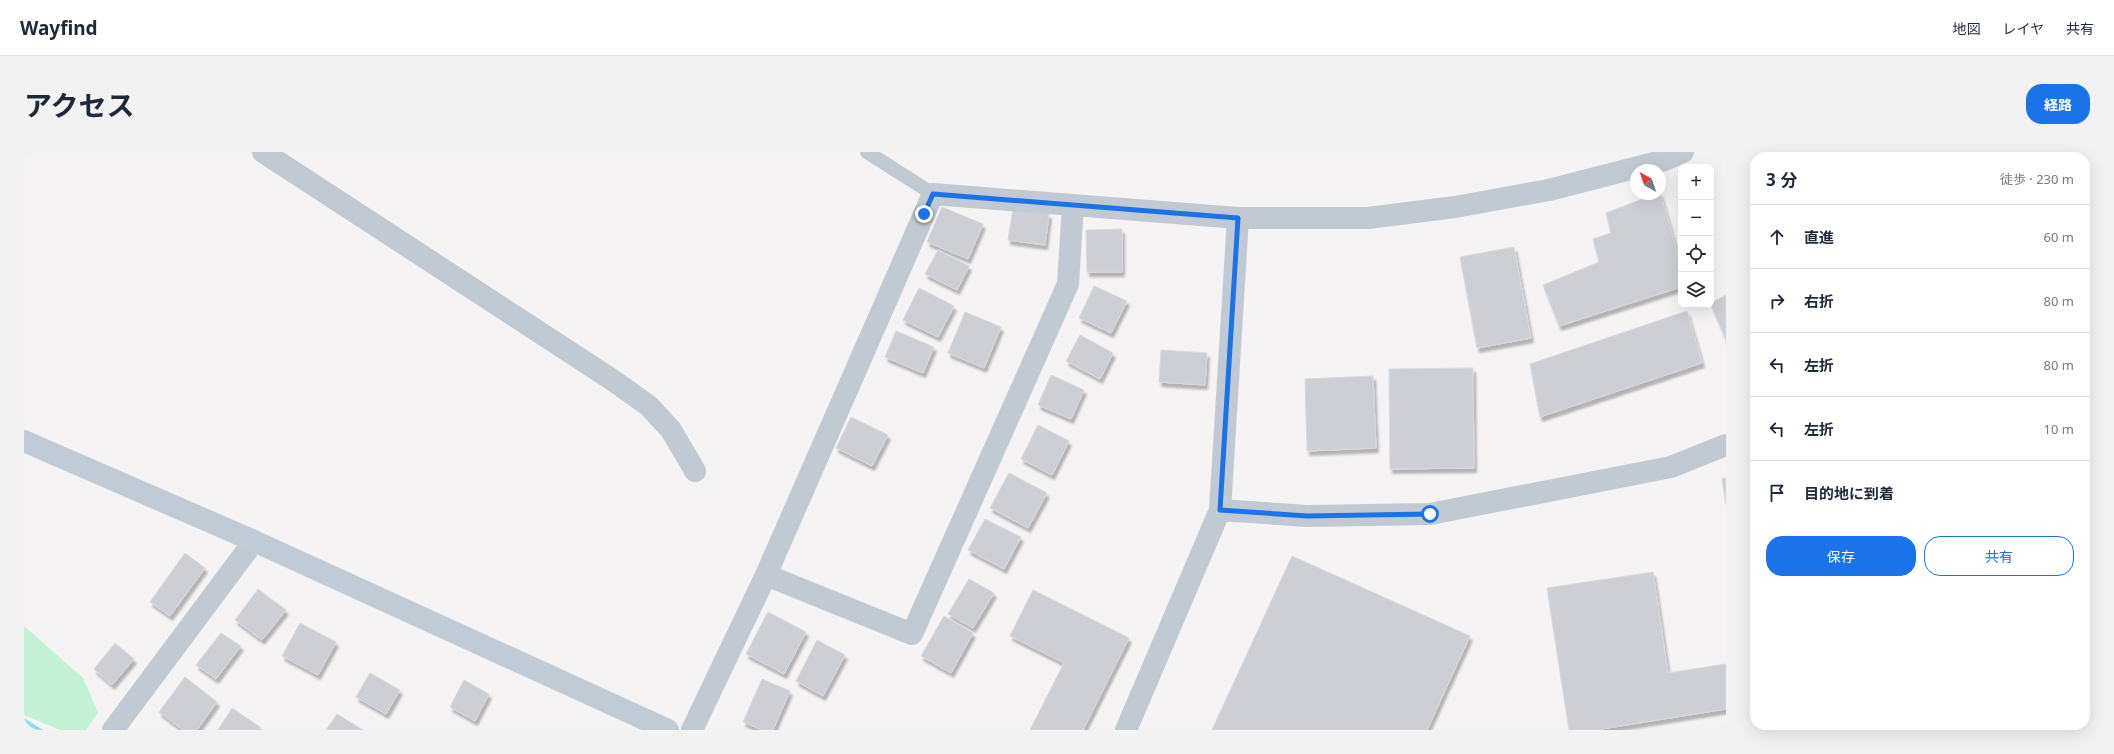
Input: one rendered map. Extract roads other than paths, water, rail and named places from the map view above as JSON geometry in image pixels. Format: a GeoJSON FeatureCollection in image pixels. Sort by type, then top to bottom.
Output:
{"type":"FeatureCollection","features":[{"type":"Feature","properties":{"kind":"street"},"geometry":{"type":"LineString","coordinates":[[263,152],[611,379],[649,406],[671,430],[695,471]]}},
{"type":"Feature","properties":{"kind":"street"},"geometry":{"type":"LineString","coordinates":[[692,730],[766,575],[933,194],[1238,218],[1368,218],[1455,206],[1550,190],[1665,160],[1683,152]]}},
{"type":"Feature","properties":{"kind":"street"},"geometry":{"type":"LineString","coordinates":[[766,575],[912,634],[1068,284],[1073,205]]}},
{"type":"Feature","properties":{"kind":"street"},"geometry":{"type":"LineString","coordinates":[[1126,730],[1220,510],[1238,218]]}},
{"type":"Feature","properties":{"kind":"street"},"geometry":{"type":"LineString","coordinates":[[24,441],[254,541],[668,730]]}},
{"type":"Feature","properties":{"kind":"street"},"geometry":{"type":"LineString","coordinates":[[1220,510],[1307,516],[1430,514],[1671,467],[1726,445]]}},
{"type":"Feature","properties":{"kind":"street"},"geometry":{"type":"LineString","coordinates":[[113,730],[254,541]]}},
{"type":"Feature","properties":{"kind":"lane"},"geometry":{"type":"LineString","coordinates":[[867,152],[933,194]]}},
{"type":"Feature","properties":{"kind":"water"},"geometry":{"type":"Polygon","coordinates":[[[24,718],[43,730],[24,730],[24,718]]]}}]}
